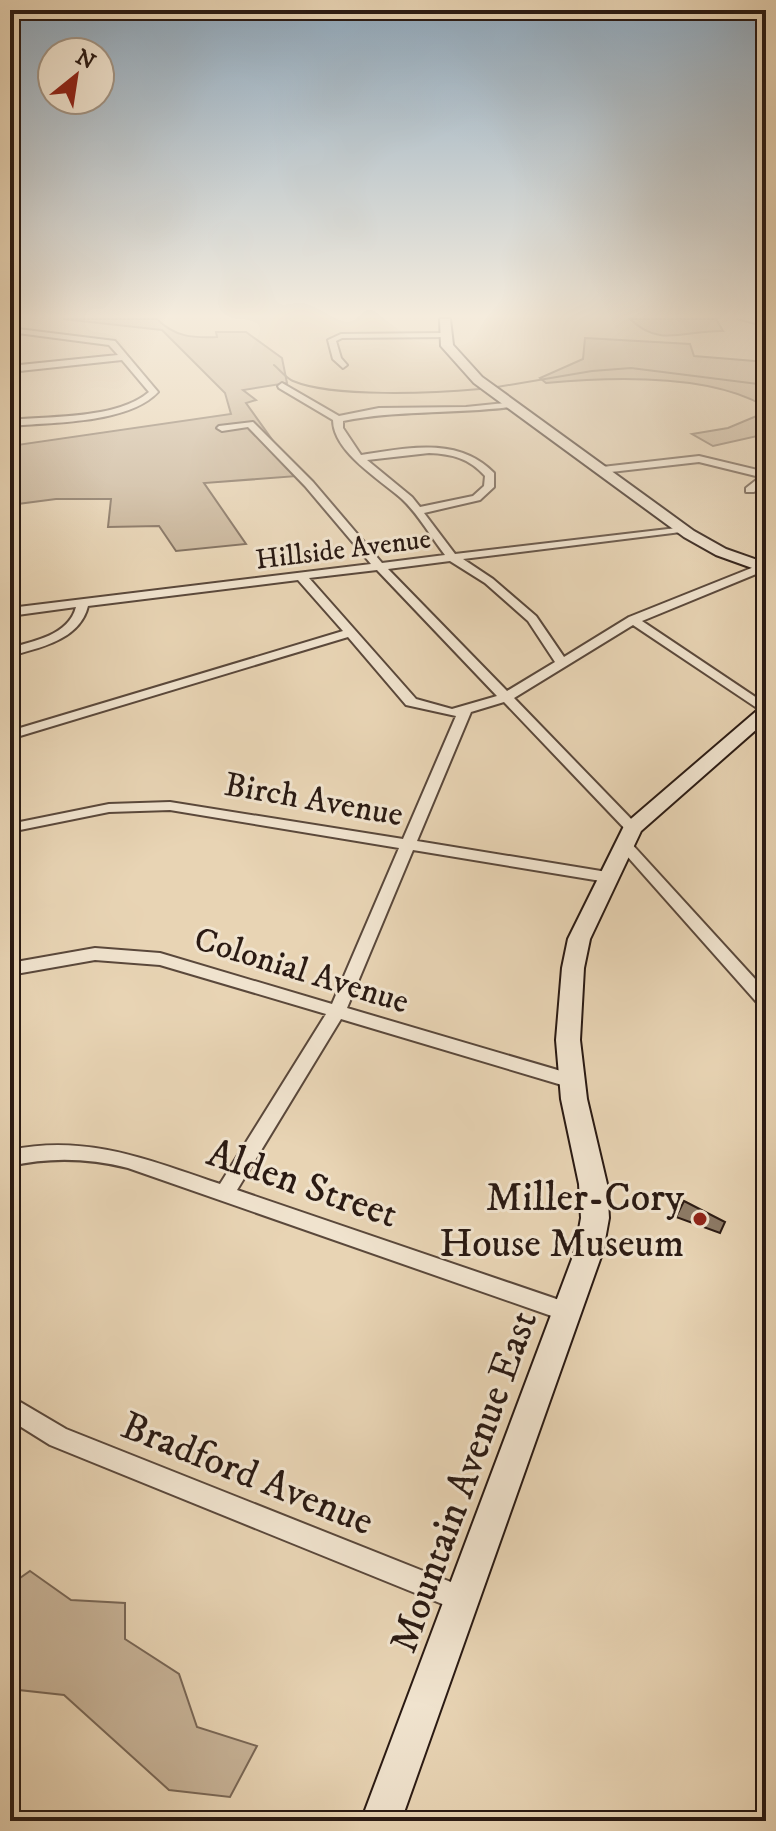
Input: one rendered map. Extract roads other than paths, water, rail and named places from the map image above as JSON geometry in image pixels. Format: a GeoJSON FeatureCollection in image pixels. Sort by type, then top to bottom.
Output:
{"type":"FeatureCollection","features":[{"type":"Feature","properties":{"kind":"street"},"geometry":{"type":"LineString","coordinates":[[10,423],[122,409],[136,404]]}},
{"type":"Feature","properties":{"kind":"street"},"geometry":{"type":"LineString","coordinates":[[313,404],[338,419],[379,411],[466,410],[508,404]]}},
{"type":"Feature","properties":{"kind":"street"},"geometry":{"type":"LineString","coordinates":[[512,404],[681,529],[721,552],[765,567]]}},
{"type":"Feature","properties":{"kind":"street"},"geometry":{"type":"LineString","coordinates":[[338,419],[338,428],[359,458],[417,511],[453,558],[512,599],[549,640],[562,663]]}},
{"type":"Feature","properties":{"kind":"street"},"geometry":{"type":"LineString","coordinates":[[222,428],[250,424],[309,484],[380,567],[505,698],[628,836],[764,997]]}},
{"type":"Feature","properties":{"kind":"street"},"geometry":{"type":"LineString","coordinates":[[359,458],[418,450],[444,452],[476,462],[490,475],[489,487],[476,498],[417,511]]}},
{"type":"Feature","properties":{"kind":"street"},"geometry":{"type":"LineString","coordinates":[[602,470],[699,459],[764,473],[750,490]]}},
{"type":"Feature","properties":{"kind":"street","name":"Hillside Avenue"},"geometry":{"type":"LineString","coordinates":[[10,612],[681,529]]}},
{"type":"Feature","properties":{"kind":"street"},"geometry":{"type":"LineString","coordinates":[[303,578],[411,702],[433,711],[465,711],[505,698],[633,620],[765,567]]}},
{"type":"Feature","properties":{"kind":"street"},"geometry":{"type":"LineString","coordinates":[[10,652],[67,630],[78,620],[82,605]]}},
{"type":"Feature","properties":{"kind":"street"},"geometry":{"type":"LineString","coordinates":[[633,620],[766,711]]}},
{"type":"Feature","properties":{"kind":"street"},"geometry":{"type":"LineString","coordinates":[[10,735],[349,633]]}},
{"type":"Feature","properties":{"kind":"street"},"geometry":{"type":"LineString","coordinates":[[226,1192],[337,1011],[465,711]]}},
{"type":"Feature","properties":{"kind":"street","name":"Mountain Avenue East"},"geometry":{"type":"LineString","coordinates":[[381,1821],[589,1251],[595,1218],[593,1184],[572,1081],[568,1040],[573,968],[579,939],[628,836],[766,711]]}},
{"type":"Feature","properties":{"kind":"street","name":"Birch Avenue"},"geometry":{"type":"LineString","coordinates":[[10,828],[109,808],[170,806],[607,877]]}},
{"type":"Feature","properties":{"kind":"street","name":"Colonial Avenue"},"geometry":{"type":"LineString","coordinates":[[10,969],[72,956],[139,956],[181,963],[572,1081]]}},
{"type":"Feature","properties":{"kind":"street","name":"Alden Street"},"geometry":{"type":"LineString","coordinates":[[10,1158],[53,1151],[105,1154],[226,1192],[566,1312]]}},
{"type":"Feature","properties":{"kind":"street","name":"Bradford Avenue"},"geometry":{"type":"LineString","coordinates":[[14,1418],[462,1599]]}},
{"type":"Feature","properties":{"kind":"place","name":"Miller-Cory House Museum"},"geometry":{"type":"Point","coordinates":[700,1219]}}]}
